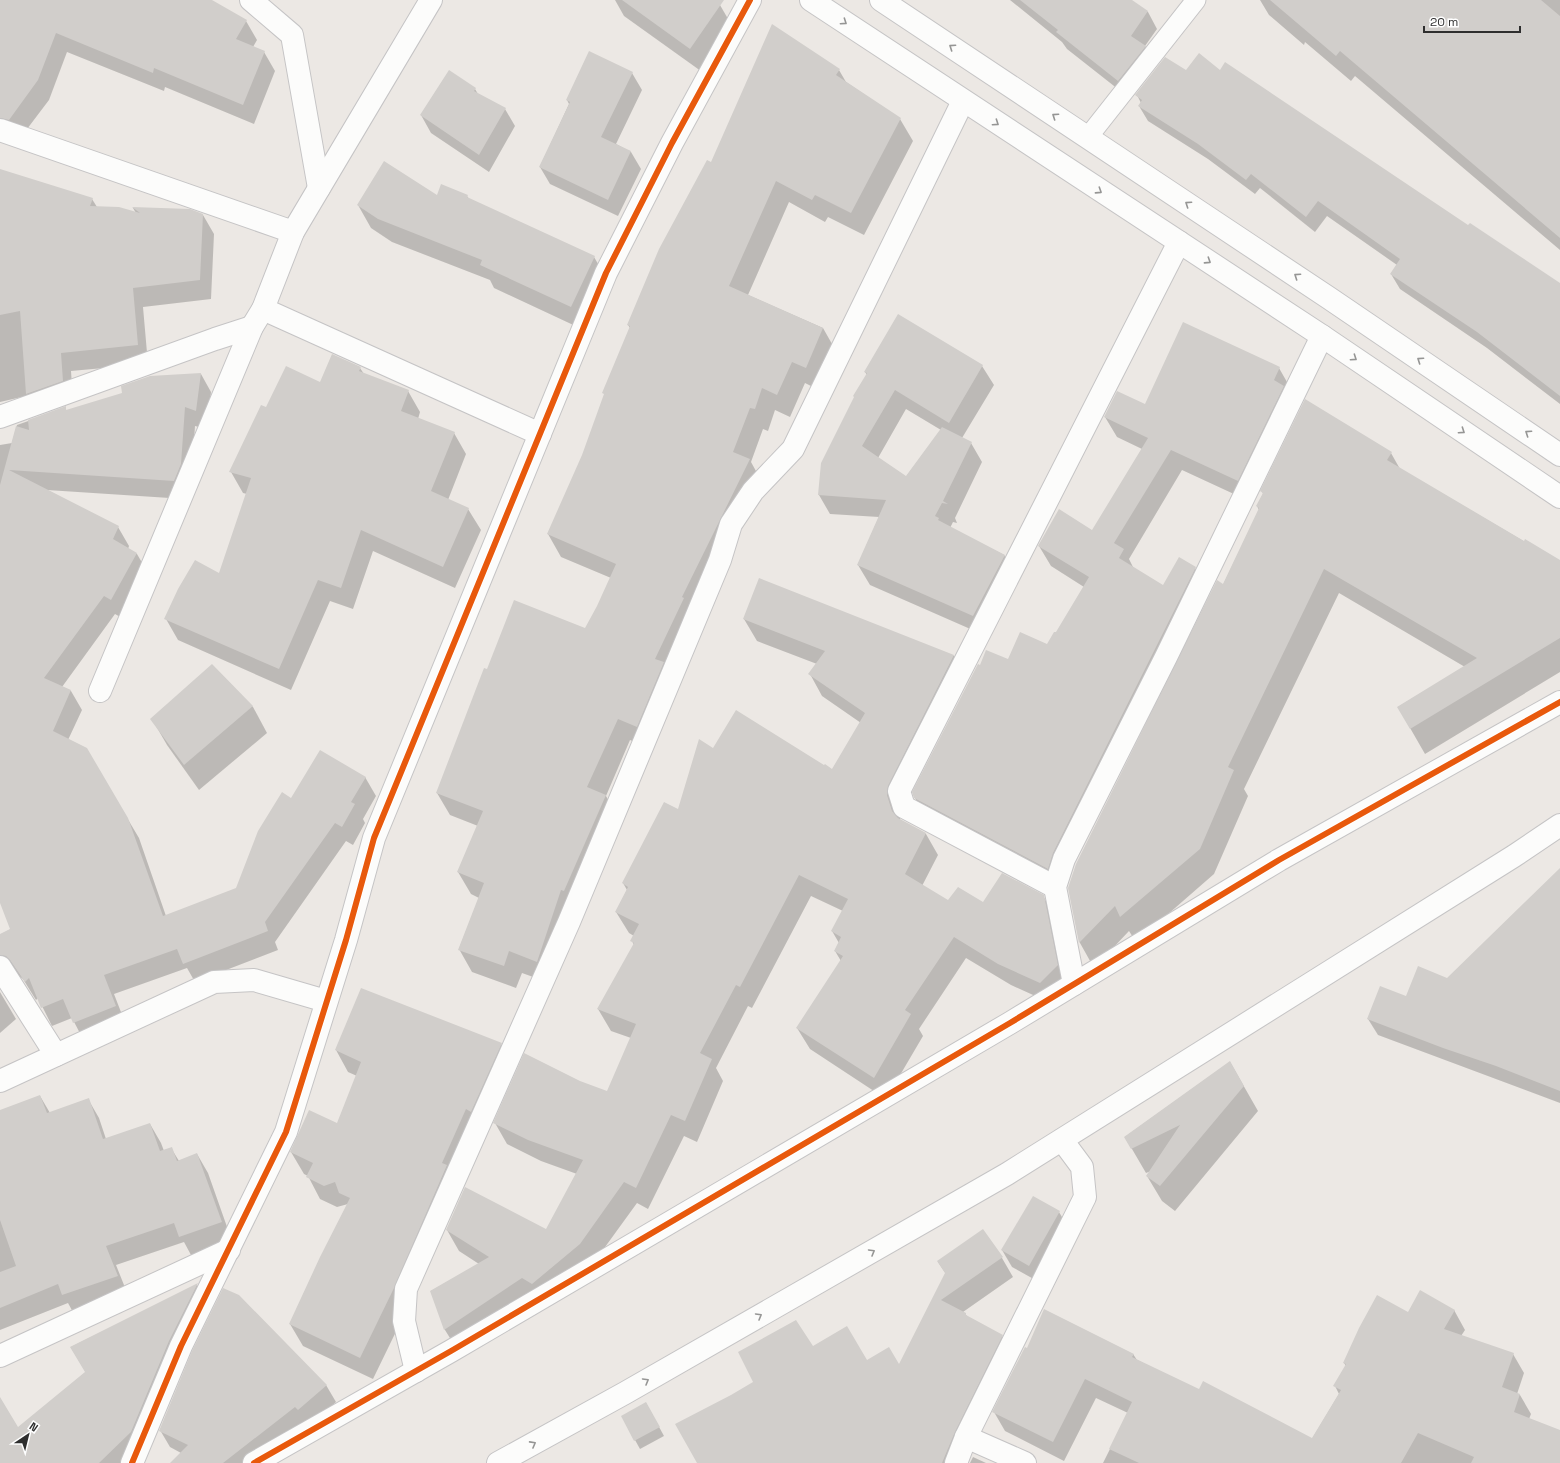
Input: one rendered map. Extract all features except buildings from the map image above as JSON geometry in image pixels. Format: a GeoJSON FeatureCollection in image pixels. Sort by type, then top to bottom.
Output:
{"type":"FeatureCollection","features":[{"type":"Feature","properties":{"kind":"street"},"geometry":{"type":"LineString","coordinates":[[251,0],[292,35],[319,188]]}},
{"type":"Feature","properties":{"kind":"street"},"geometry":{"type":"LineString","coordinates":[[100,691],[252,328],[263,309],[293,232],[432,0]]}},
{"type":"Feature","properties":{"kind":"street"},"geometry":{"type":"LineString","coordinates":[[132,1463],[181,1346],[286,1132],[346,940],[374,838],[606,273],[672,143],[750,0]]}},
{"type":"Feature","properties":{"kind":"street"},"geometry":{"type":"LineString","coordinates":[[811,0],[1322,336],[1560,497]]}},
{"type":"Feature","properties":{"kind":"street"},"geometry":{"type":"LineString","coordinates":[[881,0],[1329,298],[1560,455]]}},
{"type":"Feature","properties":{"kind":"street"},"geometry":{"type":"LineString","coordinates":[[416,1371],[404,1321],[406,1289],[569,922],[720,560],[731,524],[753,491],[793,449],[963,101]]}},
{"type":"Feature","properties":{"kind":"street"},"geometry":{"type":"LineString","coordinates":[[0,130],[293,232]]}},
{"type":"Feature","properties":{"kind":"street"},"geometry":{"type":"LineString","coordinates":[[1055,887],[904,807],[899,791],[1179,242]]}},
{"type":"Feature","properties":{"kind":"street"},"geometry":{"type":"LineString","coordinates":[[263,309],[540,434]]}},
{"type":"Feature","properties":{"kind":"street"},"geometry":{"type":"LineString","coordinates":[[0,417],[207,342],[252,328]]}},
{"type":"Feature","properties":{"kind":"street"},"geometry":{"type":"LineString","coordinates":[[1074,984],[1055,887],[1064,859],[1172,643],[1322,336]]}},
{"type":"Feature","properties":{"kind":"street"},"geometry":{"type":"LineString","coordinates":[[254,1463],[416,1371],[1074,984],[1278,860],[1560,702]]}},
{"type":"Feature","properties":{"kind":"street"},"geometry":{"type":"LineString","coordinates":[[511,1460],[993,1182],[1514,856],[1560,825]]}},
{"type":"Feature","properties":{"kind":"street"},"geometry":{"type":"LineString","coordinates":[[0,967],[56,1055]]}},
{"type":"Feature","properties":{"kind":"street"},"geometry":{"type":"LineString","coordinates":[[0,1081],[214,982],[254,980],[326,1001]]}},
{"type":"Feature","properties":{"kind":"street"},"geometry":{"type":"LineString","coordinates":[[956,1463],[966,1437],[1085,1197],[1082,1167],[1062,1140]]}},
{"type":"Feature","properties":{"kind":"street"},"geometry":{"type":"LineString","coordinates":[[0,1356],[229,1250]]}},
{"type":"Feature","properties":{"kind":"street"},"geometry":{"type":"LineString","coordinates":[[966,1437],[1025,1463]]}},
{"type":"Feature","properties":{"kind":"lane"},"geometry":{"type":"LineString","coordinates":[[1088,137],[1196,0]]}},
{"type":"Feature","properties":{"kind":"cycle path"},"geometry":{"type":"LineString","coordinates":[[132,1463],[181,1346],[286,1132],[346,940],[374,838],[606,273],[672,143],[750,0]]}},
{"type":"Feature","properties":{"kind":"cycle path"},"geometry":{"type":"LineString","coordinates":[[254,1463],[451,1351],[1010,1023],[1279,860],[1560,702]]}}]}
